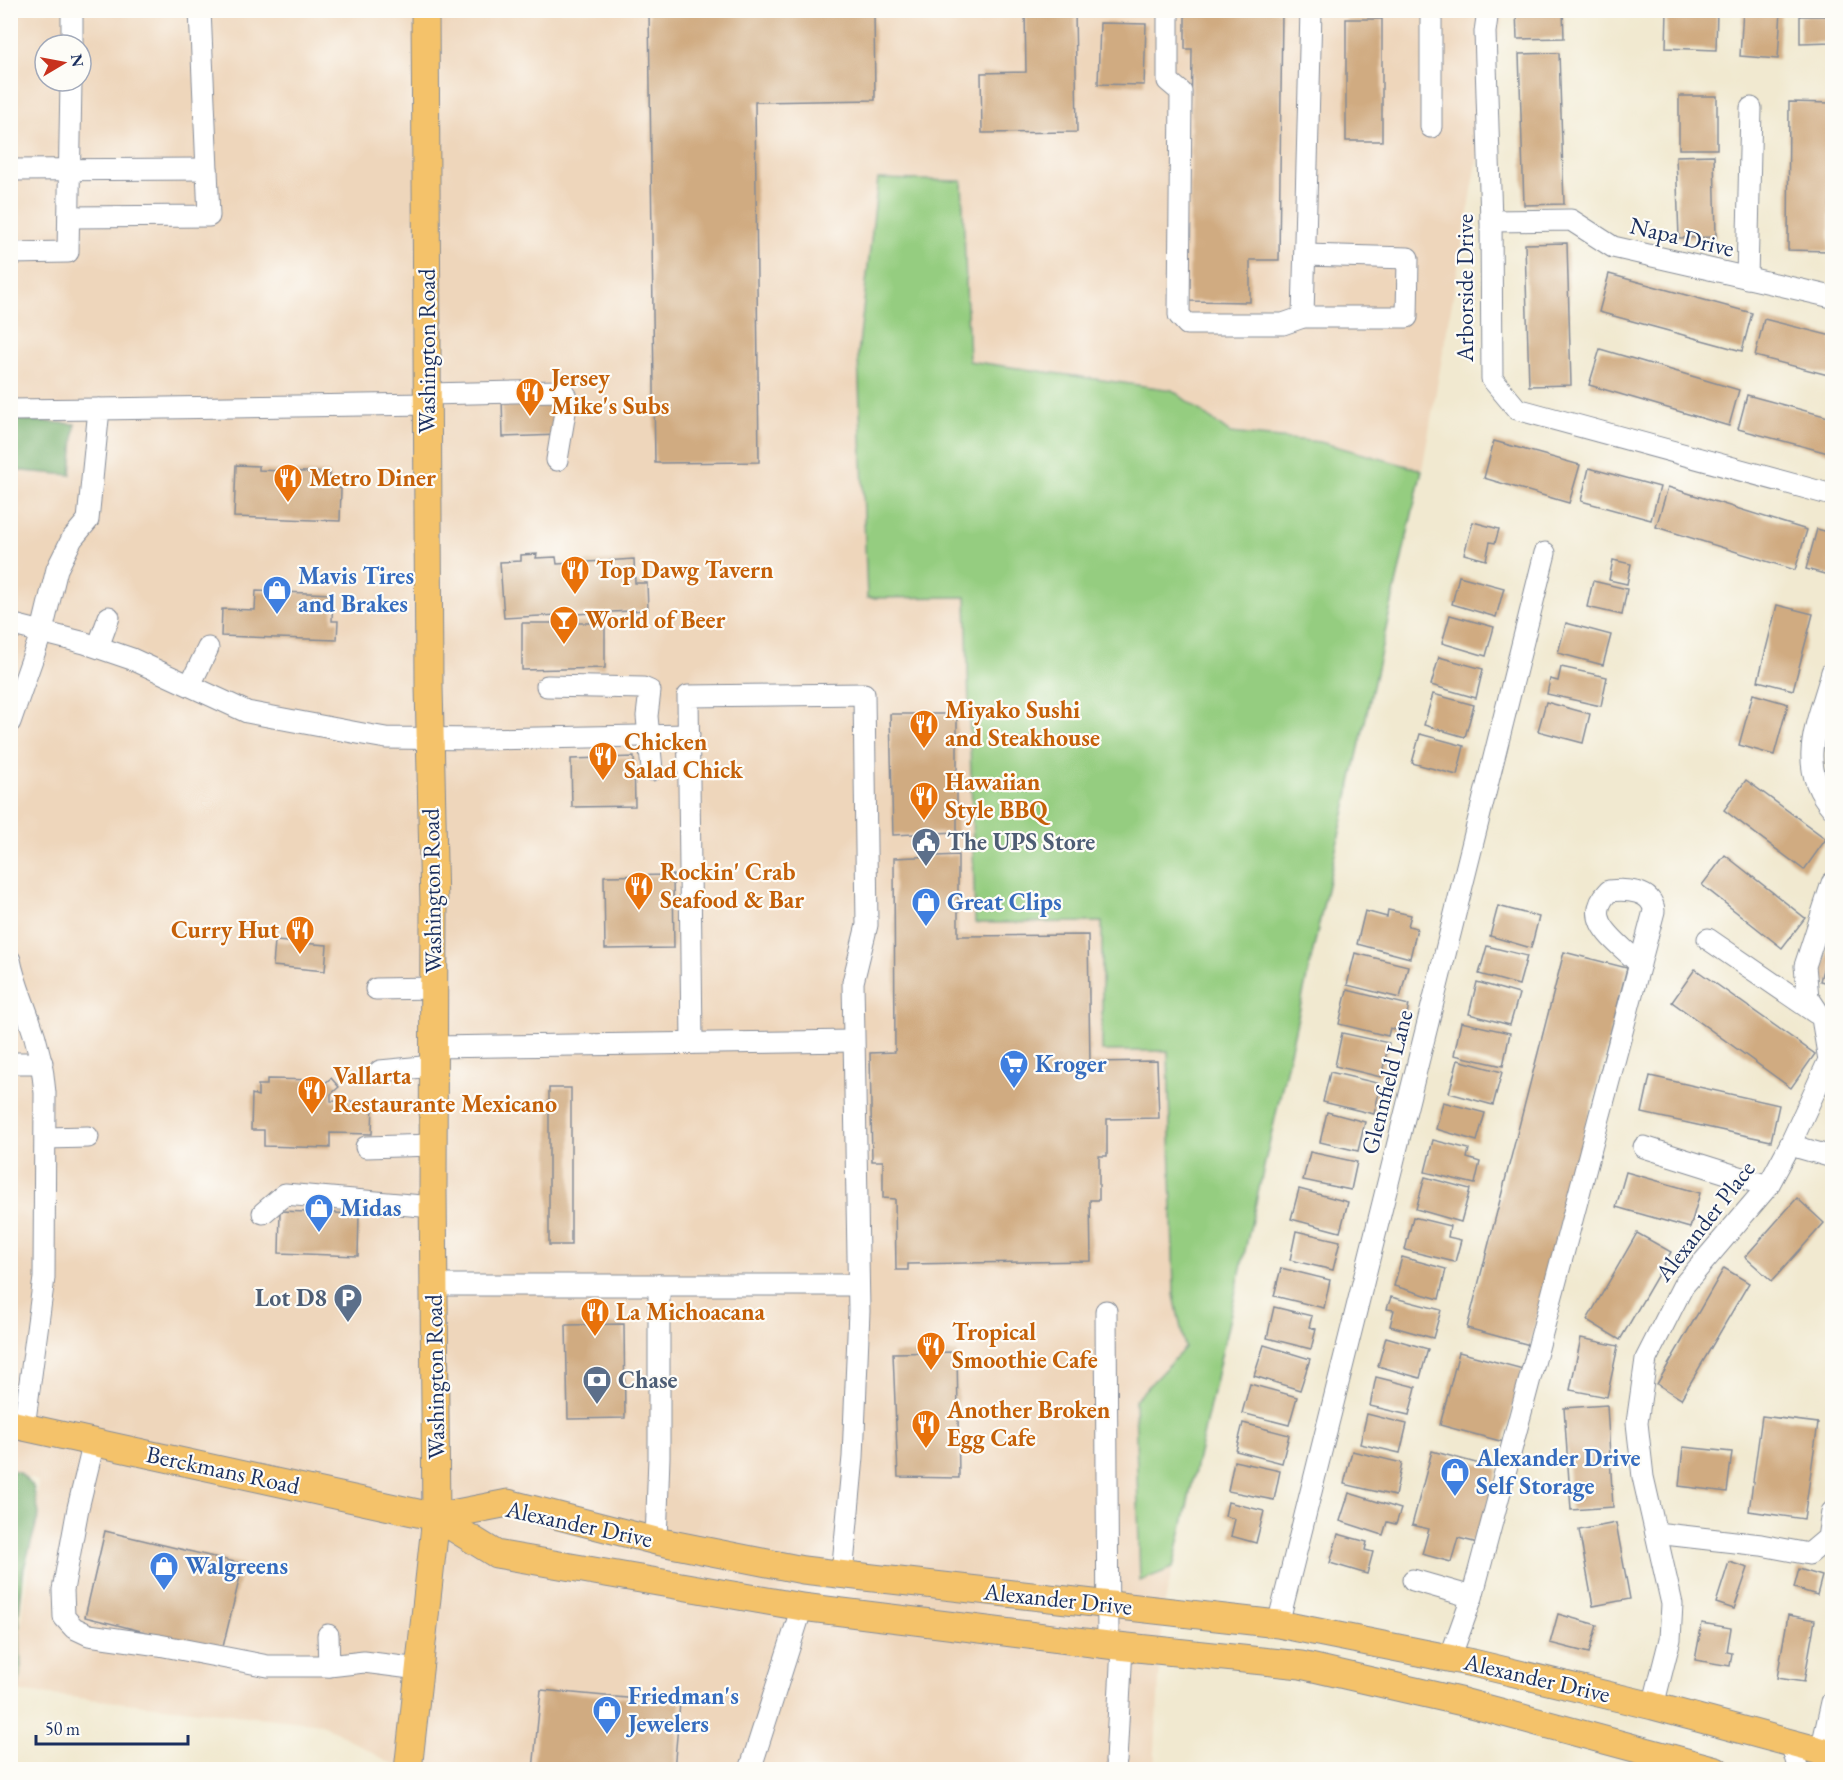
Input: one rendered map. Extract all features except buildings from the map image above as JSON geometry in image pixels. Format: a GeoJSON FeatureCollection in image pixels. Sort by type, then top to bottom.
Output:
{"type":"FeatureCollection","features":[{"type":"Feature","properties":{"kind":"main road","name":"Washington Road"},"geometry":{"type":"LineString","coordinates":[[408,1770],[436,1517],[433,1206],[434,988],[425,10]]}},
{"type":"Feature","properties":{"kind":"main road","name":"Berckmans Road"},"geometry":{"type":"LineString","coordinates":[[17,1426],[436,1517]]}},
{"type":"Feature","properties":{"kind":"main road","name":"Alexander Drive"},"geometry":{"type":"LineString","coordinates":[[436,1517],[508,1503],[656,1541],[803,1570],[1278,1624],[1450,1658],[1653,1706],[1827,1753]]}},
{"type":"Feature","properties":{"kind":"main road","name":"Alexander Drive"},"geometry":{"type":"LineString","coordinates":[[436,1517],[496,1554],[802,1607],[1115,1646],[1301,1665],[1463,1702],[1716,1770]]}},
{"type":"Feature","properties":{"kind":"street"},"geometry":{"type":"LineString","coordinates":[[72,10],[72,33]]}},
{"type":"Feature","properties":{"kind":"street"},"geometry":{"type":"LineString","coordinates":[[69,217],[208,216],[200,10]]}},
{"type":"Feature","properties":{"kind":"street"},"geometry":{"type":"LineString","coordinates":[[1168,10],[1168,81],[1181,92],[1179,315],[1187,324],[1283,324],[1303,317],[1407,317],[1408,258],[1306,255]]}},
{"type":"Feature","properties":{"kind":"street"},"geometry":{"type":"LineString","coordinates":[[1303,317],[1311,10]]}},
{"type":"Feature","properties":{"kind":"street"},"geometry":{"type":"LineString","coordinates":[[1431,10],[1431,127]]}},
{"type":"Feature","properties":{"kind":"street","name":"Arborside Drive"},"geometry":{"type":"LineString","coordinates":[[1488,10],[1485,32],[1491,221],[1492,379],[1517,409],[1833,495]]}},
{"type":"Feature","properties":{"kind":"street"},"geometry":{"type":"LineString","coordinates":[[10,253],[68,252],[71,93]]}},
{"type":"Feature","properties":{"kind":"street"},"geometry":{"type":"LineString","coordinates":[[1747,278],[1751,108]]}},
{"type":"Feature","properties":{"kind":"street"},"geometry":{"type":"LineString","coordinates":[[10,170],[207,169]]}},
{"type":"Feature","properties":{"kind":"street","name":"Napa Drive"},"geometry":{"type":"LineString","coordinates":[[1491,221],[1571,220],[1613,248],[1833,297]]}},
{"type":"Feature","properties":{"kind":"street"},"geometry":{"type":"LineString","coordinates":[[10,410],[428,399],[560,390],[567,400],[557,460]]}},
{"type":"Feature","properties":{"kind":"street"},"geometry":{"type":"LineString","coordinates":[[10,722],[42,631],[57,569],[72,539],[88,520],[99,409]]}},
{"type":"Feature","properties":{"kind":"street","name":"Glennfield Lane"},"geometry":{"type":"LineString","coordinates":[[1278,1624],[1545,554]]}},
{"type":"Feature","properties":{"kind":"street"},"geometry":{"type":"LineString","coordinates":[[98,647],[109,617]]}},
{"type":"Feature","properties":{"kind":"street"},"geometry":{"type":"LineString","coordinates":[[10,624],[98,647],[132,659],[247,712],[386,738],[482,739],[688,735]]}},
{"type":"Feature","properties":{"kind":"street"},"geometry":{"type":"LineString","coordinates":[[190,685],[208,648]]}},
{"type":"Feature","properties":{"kind":"street"},"geometry":{"type":"LineString","coordinates":[[1833,672],[1810,756],[1819,792],[1833,808]]}},
{"type":"Feature","properties":{"kind":"street"},"geometry":{"type":"LineString","coordinates":[[547,686],[647,688],[652,696],[647,716],[652,770]]}},
{"type":"Feature","properties":{"kind":"street"},"geometry":{"type":"LineString","coordinates":[[692,1043],[688,696],[864,694],[867,925],[853,982],[852,1041],[858,1285],[853,1457],[842,1575]]}},
{"type":"Feature","properties":{"kind":"street","name":"Alexander Place"},"geometry":{"type":"LineString","coordinates":[[1653,1706],[1670,1639],[1672,1604],[1643,1477],[1637,1423],[1646,1359],[1683,1286],[1768,1186],[1790,1145],[1829,1060],[1828,1019],[1808,997],[1805,966],[1833,883]]}},
{"type":"Feature","properties":{"kind":"street"},"geometry":{"type":"LineString","coordinates":[[1708,939],[1828,1019]]}},
{"type":"Feature","properties":{"kind":"street"},"geometry":{"type":"LineString","coordinates":[[10,960],[14,980],[29,1018],[42,1063],[46,1138],[44,1278],[17,1426]]}},
{"type":"Feature","properties":{"kind":"street"},"geometry":{"type":"LineString","coordinates":[[1450,1658],[1472,1598],[1640,965]]}},
{"type":"Feature","properties":{"kind":"street"},"geometry":{"type":"LineString","coordinates":[[376,989],[434,988]]}},
{"type":"Feature","properties":{"kind":"street"},"geometry":{"type":"LineString","coordinates":[[380,1071],[433,1056],[692,1043],[852,1041]]}},
{"type":"Feature","properties":{"kind":"street"},"geometry":{"type":"LineString","coordinates":[[10,1063],[42,1063]]}},
{"type":"Feature","properties":{"kind":"street"},"geometry":{"type":"LineString","coordinates":[[46,1138],[87,1137]]}},
{"type":"Feature","properties":{"kind":"street"},"geometry":{"type":"LineString","coordinates":[[366,1147],[433,1145]]}},
{"type":"Feature","properties":{"kind":"street"},"geometry":{"type":"LineString","coordinates":[[1790,1145],[1833,1157]]}},
{"type":"Feature","properties":{"kind":"street"},"geometry":{"type":"LineString","coordinates":[[1644,1147],[1768,1186]]}},
{"type":"Feature","properties":{"kind":"street"},"geometry":{"type":"LineString","coordinates":[[263,1213],[285,1194],[433,1206]]}},
{"type":"Feature","properties":{"kind":"street"},"geometry":{"type":"LineString","coordinates":[[434,1285],[858,1285]]}},
{"type":"Feature","properties":{"kind":"street"},"geometry":{"type":"LineString","coordinates":[[656,1541],[659,1448],[659,1285]]}},
{"type":"Feature","properties":{"kind":"street"},"geometry":{"type":"LineString","coordinates":[[1106,1311],[1108,1605],[1115,1646],[1116,1761]]}},
{"type":"Feature","properties":{"kind":"street"},"geometry":{"type":"LineString","coordinates":[[94,1442],[78,1508],[63,1590],[64,1617],[74,1628],[89,1635],[159,1645],[268,1666],[330,1666],[364,1662],[419,1670]]}},
{"type":"Feature","properties":{"kind":"street"},"geometry":{"type":"LineString","coordinates":[[1656,1533],[1761,1545],[1809,1554],[1828,1538],[1833,1512]]}},
{"type":"Feature","properties":{"kind":"street"},"geometry":{"type":"LineString","coordinates":[[1413,1580],[1472,1598]]}},
{"type":"Feature","properties":{"kind":"street"},"geometry":{"type":"LineString","coordinates":[[754,1768],[802,1607]]}},
{"type":"Feature","properties":{"kind":"street"},"geometry":{"type":"LineString","coordinates":[[328,1635],[330,1666]]}},
{"type":"Feature","properties":{"kind":"street"},"geometry":{"type":"LineString","coordinates":[[1827,1753],[1833,1702]]}},
{"type":"Feature","properties":{"kind":"street"},"geometry":{"type":"LineString","coordinates":[[1791,1743],[1799,1770]]}},
{"type":"Feature","properties":{"kind":"shaded area"},"geometry":{"type":"Polygon","coordinates":[[[10,11],[1504,11],[1422,470],[1163,1611],[1154,1769],[401,1769],[322,1724],[14,1691],[38,1481],[10,1473],[10,11]]]}},
{"type":"Feature","properties":{"kind":"green space"},"geometry":{"type":"Polygon","coordinates":[[[878,179],[962,181],[969,361],[1172,390],[1230,433],[1320,442],[1422,470],[1173,1568],[1140,1581],[1135,1400],[1185,1348],[1174,1295],[1168,1051],[1102,1051],[1102,922],[975,923],[966,597],[867,598],[858,354],[878,179]]]}},
{"type":"Feature","properties":{"kind":"green space"},"geometry":{"type":"Polygon","coordinates":[[[10,419],[75,424],[71,475],[11,470],[10,419]]]}},
{"type":"Feature","properties":{"kind":"green space"},"geometry":{"type":"Polygon","coordinates":[[[11,1470],[19,1472],[33,1486],[39,1514],[24,1569],[19,1611],[21,1671],[11,1739],[11,1470]]]}},
{"type":"Feature","properties":{"kind":"place","name":"Jersey Mike's Subs"},"geometry":{"type":"Point","coordinates":[530,418]}},
{"type":"Feature","properties":{"kind":"place","name":"Metro Diner"},"geometry":{"type":"Point","coordinates":[288,504]}},
{"type":"Feature","properties":{"kind":"place","name":"Top Dawg Tavern"},"geometry":{"type":"Point","coordinates":[575,596]}},
{"type":"Feature","properties":{"kind":"place","name":"Mavis Tires and Brakes"},"geometry":{"type":"Point","coordinates":[277,616]}},
{"type":"Feature","properties":{"kind":"place","name":"World of Beer"},"geometry":{"type":"Point","coordinates":[564,646]}},
{"type":"Feature","properties":{"kind":"place","name":"Miyako Sushi and Steakhouse"},"geometry":{"type":"Point","coordinates":[924,750]}},
{"type":"Feature","properties":{"kind":"place","name":"Chicken Salad Chick"},"geometry":{"type":"Point","coordinates":[603,782]}},
{"type":"Feature","properties":{"kind":"place","name":"Hawaiian Style BBQ"},"geometry":{"type":"Point","coordinates":[924,822]}},
{"type":"Feature","properties":{"kind":"place","name":"The UPS Store"},"geometry":{"type":"Point","coordinates":[926,868]}},
{"type":"Feature","properties":{"kind":"place","name":"Rockin' Crab Seafood & Bar"},"geometry":{"type":"Point","coordinates":[639,912]}},
{"type":"Feature","properties":{"kind":"place","name":"Great Clips"},"geometry":{"type":"Point","coordinates":[926,928]}},
{"type":"Feature","properties":{"kind":"place","name":"Curry Hut"},"geometry":{"type":"Point","coordinates":[300,956]}},
{"type":"Feature","properties":{"kind":"place","name":"Kroger"},"geometry":{"type":"Point","coordinates":[1014,1090]}},
{"type":"Feature","properties":{"kind":"place","name":"Vallarta Restaurante Mexicano"},"geometry":{"type":"Point","coordinates":[312,1116]}},
{"type":"Feature","properties":{"kind":"place","name":"Midas"},"geometry":{"type":"Point","coordinates":[319,1234]}},
{"type":"Feature","properties":{"kind":"place","name":"Lot D8"},"geometry":{"type":"Point","coordinates":[348,1324]}},
{"type":"Feature","properties":{"kind":"place","name":"La Michoacana"},"geometry":{"type":"Point","coordinates":[595,1338]}},
{"type":"Feature","properties":{"kind":"place","name":"Tropical Smoothie Cafe"},"geometry":{"type":"Point","coordinates":[931,1372]}},
{"type":"Feature","properties":{"kind":"place","name":"Chase"},"geometry":{"type":"Point","coordinates":[597,1406]}},
{"type":"Feature","properties":{"kind":"place","name":"Another Broken Egg Cafe"},"geometry":{"type":"Point","coordinates":[926,1450]}},
{"type":"Feature","properties":{"kind":"place","name":"Alexander Drive Self Storage"},"geometry":{"type":"Point","coordinates":[1455,1498]}},
{"type":"Feature","properties":{"kind":"place","name":"Walgreens"},"geometry":{"type":"Point","coordinates":[164,1592]}},
{"type":"Feature","properties":{"kind":"place","name":"Friedman's Jewelers"},"geometry":{"type":"Point","coordinates":[607,1736]}}]}
